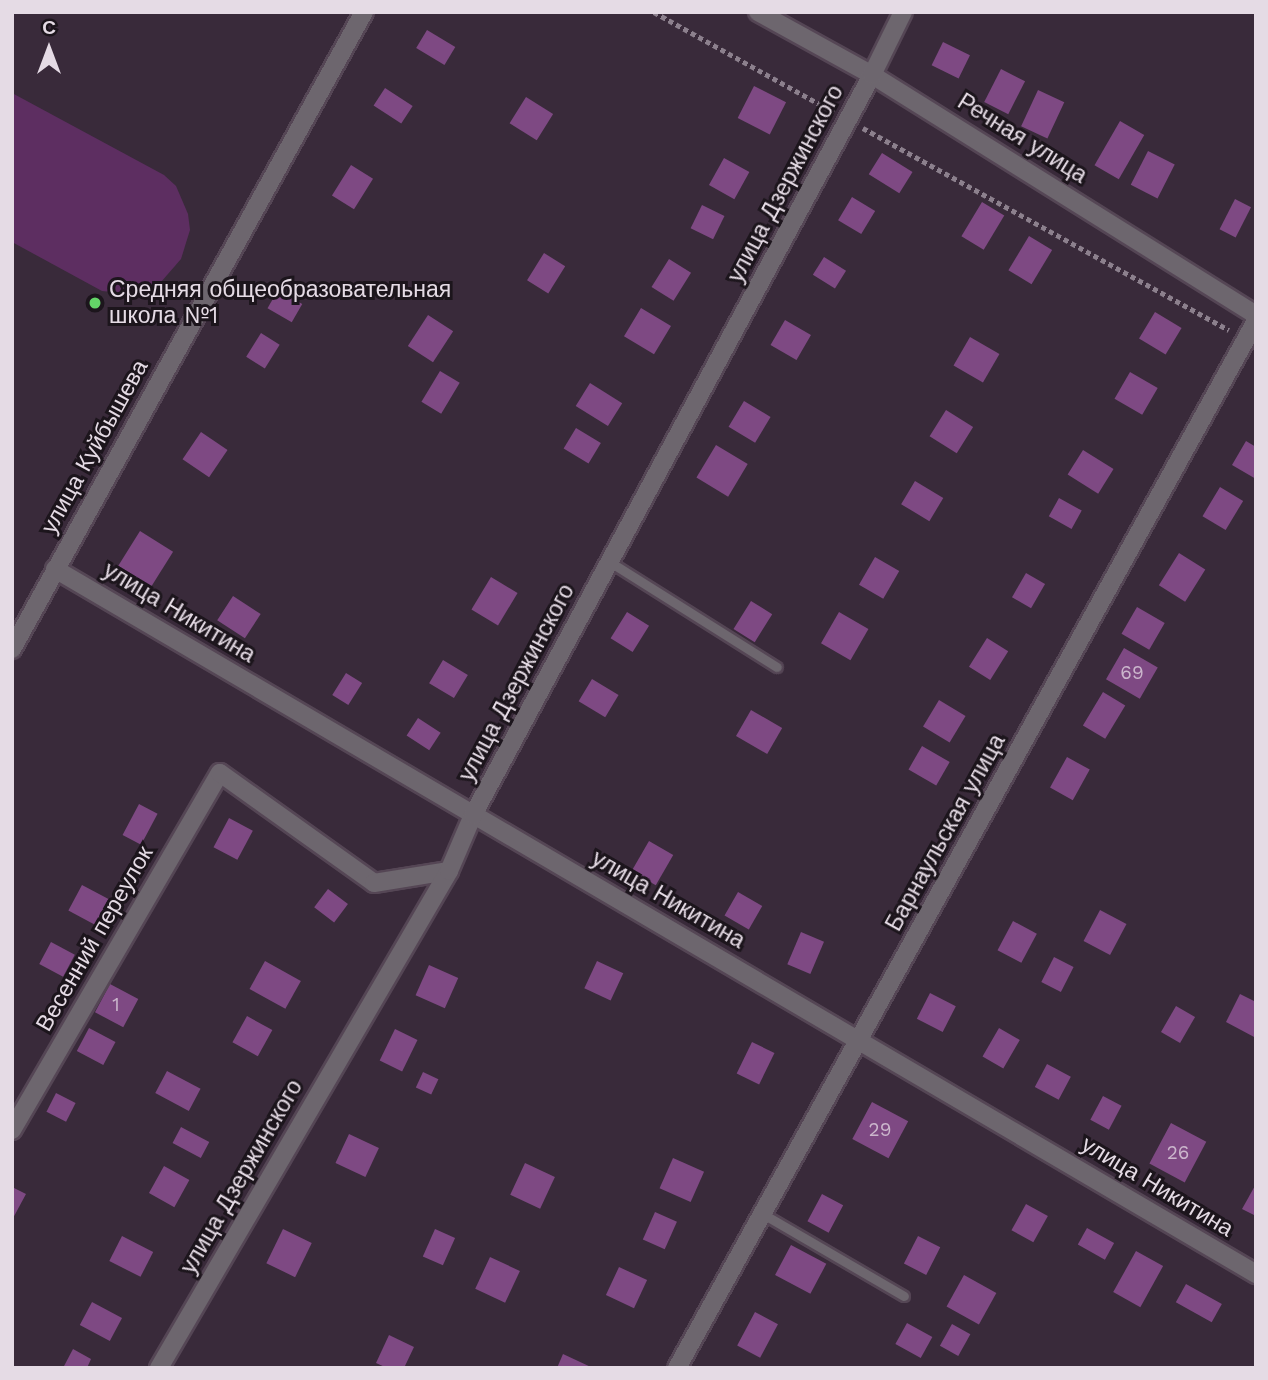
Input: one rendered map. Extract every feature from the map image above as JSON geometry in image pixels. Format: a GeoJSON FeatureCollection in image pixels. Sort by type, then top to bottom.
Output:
{"type":"FeatureCollection","features":[{"type":"Feature","properties":{"kind":"street","name":"улица Куйбышева"},"geometry":{"type":"LineString","coordinates":[[12,649],[364,12]]}},
{"type":"Feature","properties":{"kind":"street","name":"Речная улица"},"geometry":{"type":"LineString","coordinates":[[758,12],[872,75],[1256,315]]}},
{"type":"Feature","properties":{"kind":"street","name":"улица Дзержинского"},"geometry":{"type":"LineString","coordinates":[[159,1368],[449,871],[473,815],[848,120],[903,12]]}},
{"type":"Feature","properties":{"kind":"street","name":"Барнаульская улица"},"geometry":{"type":"LineString","coordinates":[[677,1368],[1256,321]]}},
{"type":"Feature","properties":{"kind":"street","name":"улица Никитина"},"geometry":{"type":"LineString","coordinates":[[55,569],[1256,1274]]}},
{"type":"Feature","properties":{"kind":"street","name":"Весенний переулок"},"geometry":{"type":"LineString","coordinates":[[12,1130],[220,773],[374,883],[449,871]]}},
{"type":"Feature","properties":{"kind":"lane"},"geometry":{"type":"LineString","coordinates":[[610,562],[777,667]]}},
{"type":"Feature","properties":{"kind":"lane"},"geometry":{"type":"LineString","coordinates":[[763,1214],[904,1296]]}},
{"type":"Feature","properties":{"kind":"path"},"geometry":{"type":"LineString","coordinates":[[654,12],[1246,340]]}},
{"type":"Feature","properties":{"kind":"shaded area"},"geometry":{"type":"Polygon","coordinates":[[[12,93],[164,175],[176,186],[188,214],[190,230],[181,259],[161,282],[132,294],[102,291],[12,242],[12,93]]]}},
{"type":"Feature","properties":{"kind":"building"},"geometry":{"type":"Polygon","coordinates":[[[427,30],[455,47],[444,65],[416,48],[427,30]]]}},
{"type":"Feature","properties":{"kind":"building"},"geometry":{"type":"Polygon","coordinates":[[[943,42],[970,55],[959,79],[932,65],[943,42]]]}},
{"type":"Feature","properties":{"kind":"building"},"geometry":{"type":"Polygon","coordinates":[[[1001,69],[1025,81],[1008,114],[984,102],[1001,69]]]}},
{"type":"Feature","properties":{"kind":"building"},"geometry":{"type":"Polygon","coordinates":[[[754,86],[786,102],[770,134],[738,118],[754,86]]]}},
{"type":"Feature","properties":{"kind":"building"},"geometry":{"type":"Polygon","coordinates":[[[385,88],[413,106],[401,124],[374,106],[385,88]]]}},
{"type":"Feature","properties":{"kind":"building"},"geometry":{"type":"Polygon","coordinates":[[[1038,90],[1064,102],[1047,139],[1021,126],[1038,90]]]}},
{"type":"Feature","properties":{"kind":"building"},"geometry":{"type":"Polygon","coordinates":[[[526,97],[553,114],[537,140],[510,123],[526,97]]]}},
{"type":"Feature","properties":{"kind":"building"},"geometry":{"type":"Polygon","coordinates":[[[1120,121],[1144,135],[1119,179],[1094,165],[1120,121]]]}},
{"type":"Feature","properties":{"kind":"building"},"geometry":{"type":"Polygon","coordinates":[[[1148,151],[1175,165],[1157,198],[1131,185],[1148,151]]]}},
{"type":"Feature","properties":{"kind":"building"},"geometry":{"type":"Polygon","coordinates":[[[882,153],[913,172],[899,193],[869,174],[882,153]]]}},
{"type":"Feature","properties":{"kind":"building"},"geometry":{"type":"Polygon","coordinates":[[[724,158],[749,172],[734,199],[709,185],[724,158]]]}},
{"type":"Feature","properties":{"kind":"building"},"geometry":{"type":"Polygon","coordinates":[[[351,165],[373,179],[354,209],[332,196],[351,165]]]}},
{"type":"Feature","properties":{"kind":"building"},"geometry":{"type":"Polygon","coordinates":[[[852,197],[875,211],[861,234],[838,220],[852,197]]]}},
{"type":"Feature","properties":{"kind":"building"},"geometry":{"type":"Polygon","coordinates":[[[1235,199],[1251,207],[1236,237],[1220,229],[1235,199]]]}},
{"type":"Feature","properties":{"kind":"building"},"geometry":{"type":"Polygon","coordinates":[[[982,202],[1004,215],[984,250],[961,236],[982,202]]]}},
{"type":"Feature","properties":{"kind":"building"},"geometry":{"type":"Polygon","coordinates":[[[702,205],[724,216],[713,239],[691,228],[702,205]]]}},
{"type":"Feature","properties":{"kind":"building"},"geometry":{"type":"Polygon","coordinates":[[[1029,236],[1052,250],[1032,284],[1008,270],[1029,236]]]}},
{"type":"Feature","properties":{"kind":"building"},"geometry":{"type":"Polygon","coordinates":[[[544,253],[565,266],[548,293],[527,280],[544,253]]]}},
{"type":"Feature","properties":{"kind":"building"},"geometry":{"type":"Polygon","coordinates":[[[824,257],[846,271],[835,289],[813,275],[824,257]]]}},
{"type":"Feature","properties":{"kind":"building"},"geometry":{"type":"Polygon","coordinates":[[[669,259],[691,273],[674,301],[652,287],[669,259]]]}},
{"type":"Feature","properties":{"kind":"building"},"geometry":{"type":"Polygon","coordinates":[[[278,290],[302,304],[292,322],[268,308],[278,290]]]}},
{"type":"Feature","properties":{"kind":"building"},"geometry":{"type":"Polygon","coordinates":[[[641,308],[671,326],[654,354],[624,336],[641,308]]]}},
{"type":"Feature","properties":{"kind":"building"},"geometry":{"type":"Polygon","coordinates":[[[1155,312],[1182,328],[1166,355],[1139,339],[1155,312]]]}},
{"type":"Feature","properties":{"kind":"building"},"geometry":{"type":"Polygon","coordinates":[[[428,315],[453,331],[433,362],[408,346],[428,315]]]}},
{"type":"Feature","properties":{"kind":"building"},"geometry":{"type":"Polygon","coordinates":[[[785,320],[811,335],[796,360],[770,345],[785,320]]]}},
{"type":"Feature","properties":{"kind":"building"},"geometry":{"type":"Polygon","coordinates":[[[261,333],[280,345],[265,368],[246,357],[261,333]]]}},
{"type":"Feature","properties":{"kind":"building"},"geometry":{"type":"Polygon","coordinates":[[[970,337],[999,354],[983,383],[954,366],[970,337]]]}},
{"type":"Feature","properties":{"kind":"building"},"geometry":{"type":"Polygon","coordinates":[[[440,371],[460,383],[441,414],[421,402],[440,371]]]}},
{"type":"Feature","properties":{"kind":"building"},"geometry":{"type":"Polygon","coordinates":[[[1130,372],[1158,388],[1142,415],[1114,399],[1130,372]]]}},
{"type":"Feature","properties":{"kind":"building"},"geometry":{"type":"Polygon","coordinates":[[[590,383],[622,403],[608,426],[576,406],[590,383]]]}},
{"type":"Feature","properties":{"kind":"building"},"geometry":{"type":"Polygon","coordinates":[[[744,401],[771,417],[755,443],[729,427],[744,401]]]}},
{"type":"Feature","properties":{"kind":"building"},"geometry":{"type":"Polygon","coordinates":[[[946,410],[973,427],[957,453],[930,436],[946,410]]]}},
{"type":"Feature","properties":{"kind":"building"},"geometry":{"type":"Polygon","coordinates":[[[576,428],[601,443],[588,464],[564,449],[576,428]]]}},
{"type":"Feature","properties":{"kind":"building"},"geometry":{"type":"Polygon","coordinates":[[[201,432],[228,450],[209,477],[183,459],[201,432]]]}},
{"type":"Feature","properties":{"kind":"building"},"geometry":{"type":"Polygon","coordinates":[[[1246,441],[1256,447],[1256,479],[1232,465],[1246,441]]]}},
{"type":"Feature","properties":{"kind":"building"},"geometry":{"type":"Polygon","coordinates":[[[716,445],[748,464],[728,497],[696,478],[716,445]]]}},
{"type":"Feature","properties":{"kind":"building"},"geometry":{"type":"Polygon","coordinates":[[[1083,450],[1114,469],[1098,494],[1068,475],[1083,450]]]}},
{"type":"Feature","properties":{"kind":"building"},"geometry":{"type":"Polygon","coordinates":[[[915,481],[943,498],[929,521],[901,504],[915,481]]]}},
{"type":"Feature","properties":{"kind":"building"},"geometry":{"type":"Polygon","coordinates":[[[1220,487],[1243,501],[1226,530],[1202,516],[1220,487]]]}},
{"type":"Feature","properties":{"kind":"building"},"geometry":{"type":"Polygon","coordinates":[[[1059,498],[1082,511],[1072,529],[1049,516],[1059,498]]]}},
{"type":"Feature","properties":{"kind":"building"},"geometry":{"type":"Polygon","coordinates":[[[140,531],[173,552],[151,586],[118,566],[140,531]]]}},
{"type":"Feature","properties":{"kind":"building"},"geometry":{"type":"Polygon","coordinates":[[[1179,553],[1205,569],[1185,602],[1159,585],[1179,553]]]}},
{"type":"Feature","properties":{"kind":"building"},"geometry":{"type":"Polygon","coordinates":[[[875,557],[899,571],[883,599],[859,585],[875,557]]]}},
{"type":"Feature","properties":{"kind":"building"},"geometry":{"type":"Polygon","coordinates":[[[1026,573],[1045,584],[1031,608],[1012,597],[1026,573]]]}},
{"type":"Feature","properties":{"kind":"building"},"geometry":{"type":"Polygon","coordinates":[[[491,577],[518,593],[498,626],[471,610],[491,577]]]}},
{"type":"Feature","properties":{"kind":"building"},"geometry":{"type":"Polygon","coordinates":[[[233,596],[261,614],[245,638],[217,620],[233,596]]]}},
{"type":"Feature","properties":{"kind":"building"},"geometry":{"type":"Polygon","coordinates":[[[751,601],[772,614],[755,642],[734,629],[751,601]]]}},
{"type":"Feature","properties":{"kind":"building"},"geometry":{"type":"Polygon","coordinates":[[[1137,607],[1165,623],[1149,650],[1122,634],[1137,607]]]}},
{"type":"Feature","properties":{"kind":"building"},"geometry":{"type":"Polygon","coordinates":[[[627,612],[649,626],[633,652],[611,638],[627,612]]]}},
{"type":"Feature","properties":{"kind":"building"},"geometry":{"type":"Polygon","coordinates":[[[839,612],[868,629],[850,660],[821,643],[839,612]]]}},
{"type":"Feature","properties":{"kind":"building"},"geometry":{"type":"Polygon","coordinates":[[[987,638],[1008,651],[990,680],[969,667],[987,638]]]}},
{"type":"Feature","properties":{"kind":"building"},"geometry":{"type":"Polygon","coordinates":[[[1124,648],[1158,668],[1140,699],[1106,679],[1124,648]]]}},
{"type":"Feature","properties":{"kind":"building"},"geometry":{"type":"Polygon","coordinates":[[[443,660],[468,675],[454,698],[429,683],[443,660]]]}},
{"type":"Feature","properties":{"kind":"building"},"geometry":{"type":"Polygon","coordinates":[[[346,673],[362,683],[348,705],[332,695],[346,673]]]}},
{"type":"Feature","properties":{"kind":"building"},"geometry":{"type":"Polygon","coordinates":[[[592,679],[619,695],[605,717],[579,701],[592,679]]]}},
{"type":"Feature","properties":{"kind":"building"},"geometry":{"type":"Polygon","coordinates":[[[1103,692],[1125,705],[1105,739],[1083,725],[1103,692]]]}},
{"type":"Feature","properties":{"kind":"building"},"geometry":{"type":"Polygon","coordinates":[[[939,700],[966,716],[950,743],[923,727],[939,700]]]}},
{"type":"Feature","properties":{"kind":"building"},"geometry":{"type":"Polygon","coordinates":[[[751,710],[782,728],[767,754],[736,736],[751,710]]]}},
{"type":"Feature","properties":{"kind":"building"},"geometry":{"type":"Polygon","coordinates":[[[418,718],[441,733],[429,750],[407,736],[418,718]]]}},
{"type":"Feature","properties":{"kind":"building"},"geometry":{"type":"Polygon","coordinates":[[[922,746],[950,762],[936,785],[908,769],[922,746]]]}},
{"type":"Feature","properties":{"kind":"building"},"geometry":{"type":"Polygon","coordinates":[[[1067,757],[1090,770],[1073,800],[1050,788],[1067,757]]]}},
{"type":"Feature","properties":{"kind":"building"},"geometry":{"type":"Polygon","coordinates":[[[139,804],[158,814],[141,845],[123,835],[139,804]]]}},
{"type":"Feature","properties":{"kind":"building"},"geometry":{"type":"Polygon","coordinates":[[[229,818],[253,831],[237,860],[214,847],[229,818]]]}},
{"type":"Feature","properties":{"kind":"building"},"geometry":{"type":"Polygon","coordinates":[[[649,841],[673,855],[656,885],[632,871],[649,841]]]}},
{"type":"Feature","properties":{"kind":"building"},"geometry":{"type":"Polygon","coordinates":[[[82,885],[108,899],[95,925],[68,911],[82,885]]]}},
{"type":"Feature","properties":{"kind":"building"},"geometry":{"type":"Polygon","coordinates":[[[328,889],[348,904],[334,922],[314,907],[328,889]]]}},
{"type":"Feature","properties":{"kind":"building"},"geometry":{"type":"Polygon","coordinates":[[[738,892],[762,906],[749,929],[724,915],[738,892]]]}},
{"type":"Feature","properties":{"kind":"building"},"geometry":{"type":"Polygon","coordinates":[[[1100,910],[1126,924],[1110,955],[1084,941],[1100,910]]]}},
{"type":"Feature","properties":{"kind":"building"},"geometry":{"type":"Polygon","coordinates":[[[1013,921],[1037,934],[1021,963],[998,950],[1013,921]]]}},
{"type":"Feature","properties":{"kind":"building"},"geometry":{"type":"Polygon","coordinates":[[[801,932],[824,942],[810,974],[787,964],[801,932]]]}},
{"type":"Feature","properties":{"kind":"building"},"geometry":{"type":"Polygon","coordinates":[[[51,942],[75,955],[63,977],[39,964],[51,942]]]}},
{"type":"Feature","properties":{"kind":"building"},"geometry":{"type":"Polygon","coordinates":[[[1054,957],[1074,967],[1061,992],[1041,982],[1054,957]]]}},
{"type":"Feature","properties":{"kind":"building"},"geometry":{"type":"Polygon","coordinates":[[[265,961],[301,981],[285,1009],[249,989],[265,961]]]}},
{"type":"Feature","properties":{"kind":"building"},"geometry":{"type":"Polygon","coordinates":[[[597,961],[623,973],[611,1000],[584,988],[597,961]]]}},
{"type":"Feature","properties":{"kind":"building"},"geometry":{"type":"Polygon","coordinates":[[[429,965],[458,978],[445,1008],[416,995],[429,965]]]}},
{"type":"Feature","properties":{"kind":"building"},"geometry":{"type":"Polygon","coordinates":[[[110,984],[138,999],[123,1027],[95,1012],[110,984]]]}},
{"type":"Feature","properties":{"kind":"building"},"geometry":{"type":"Polygon","coordinates":[[[930,993],[956,1006],[943,1032],[917,1019],[930,993]]]}},
{"type":"Feature","properties":{"kind":"building"},"geometry":{"type":"Polygon","coordinates":[[[1240,994],[1256,1002],[1256,1038],[1226,1022],[1240,994]]]}},
{"type":"Feature","properties":{"kind":"building"},"geometry":{"type":"Polygon","coordinates":[[[1176,1006],[1195,1017],[1180,1043],[1161,1032],[1176,1006]]]}},
{"type":"Feature","properties":{"kind":"building"},"geometry":{"type":"Polygon","coordinates":[[[247,1016],[272,1030],[258,1056],[232,1042],[247,1016]]]}},
{"type":"Feature","properties":{"kind":"building"},"geometry":{"type":"Polygon","coordinates":[[[89,1028],[115,1042],[103,1065],[77,1051],[89,1028]]]}},
{"type":"Feature","properties":{"kind":"building"},"geometry":{"type":"Polygon","coordinates":[[[999,1028],[1020,1040],[1003,1069],[982,1057],[999,1028]]]}},
{"type":"Feature","properties":{"kind":"building"},"geometry":{"type":"Polygon","coordinates":[[[395,1029],[417,1040],[402,1071],[380,1060],[395,1029]]]}},
{"type":"Feature","properties":{"kind":"building"},"geometry":{"type":"Polygon","coordinates":[[[752,1042],[774,1053],[759,1084],[737,1073],[752,1042]]]}},
{"type":"Feature","properties":{"kind":"building"},"geometry":{"type":"Polygon","coordinates":[[[1047,1064],[1071,1077],[1059,1100],[1035,1087],[1047,1064]]]}},
{"type":"Feature","properties":{"kind":"building"},"geometry":{"type":"Polygon","coordinates":[[[167,1071],[201,1089],[189,1111],[155,1093],[167,1071]]]}},
{"type":"Feature","properties":{"kind":"building"},"geometry":{"type":"Polygon","coordinates":[[[423,1072],[438,1079],[431,1095],[416,1087],[423,1072]]]}},
{"type":"Feature","properties":{"kind":"building"},"geometry":{"type":"Polygon","coordinates":[[[56,1093],[76,1103],[66,1122],[46,1112],[56,1093]]]}},
{"type":"Feature","properties":{"kind":"building"},"geometry":{"type":"Polygon","coordinates":[[[1103,1096],[1122,1106],[1109,1130],[1090,1120],[1103,1096]]]}},
{"type":"Feature","properties":{"kind":"building"},"geometry":{"type":"Polygon","coordinates":[[[872,1102],[908,1121],[888,1158],[852,1139],[872,1102]]]}},
{"type":"Feature","properties":{"kind":"building"},"geometry":{"type":"Polygon","coordinates":[[[1171,1123],[1206,1142],[1185,1182],[1149,1164],[1171,1123]]]}},
{"type":"Feature","properties":{"kind":"building"},"geometry":{"type":"Polygon","coordinates":[[[181,1127],[209,1142],[201,1158],[173,1143],[181,1127]]]}},
{"type":"Feature","properties":{"kind":"building"},"geometry":{"type":"Polygon","coordinates":[[[349,1134],[379,1148],[365,1177],[335,1163],[349,1134]]]}},
{"type":"Feature","properties":{"kind":"building"},"geometry":{"type":"Polygon","coordinates":[[[673,1158],[704,1172],[691,1202],[660,1188],[673,1158]]]}},
{"type":"Feature","properties":{"kind":"building"},"geometry":{"type":"Polygon","coordinates":[[[525,1163],[555,1177],[540,1209],[510,1195],[525,1163]]]}},
{"type":"Feature","properties":{"kind":"building"},"geometry":{"type":"Polygon","coordinates":[[[164,1166],[189,1180],[174,1207],[149,1193],[164,1166]]]}},
{"type":"Feature","properties":{"kind":"building"},"geometry":{"type":"Polygon","coordinates":[[[1256,1184],[1256,1216],[1242,1209],[1256,1184]]]}},
{"type":"Feature","properties":{"kind":"building"},"geometry":{"type":"Polygon","coordinates":[[[12,1187],[26,1194],[12,1220],[12,1187]]]}},
{"type":"Feature","properties":{"kind":"building"},"geometry":{"type":"Polygon","coordinates":[[[822,1194],[843,1205],[829,1233],[807,1221],[822,1194]]]}},
{"type":"Feature","properties":{"kind":"building"},"geometry":{"type":"Polygon","coordinates":[[[1026,1204],[1048,1216],[1033,1242],[1011,1230],[1026,1204]]]}},
{"type":"Feature","properties":{"kind":"building"},"geometry":{"type":"Polygon","coordinates":[[[655,1212],[677,1222],[665,1249],[643,1239],[655,1212]]]}},
{"type":"Feature","properties":{"kind":"building"},"geometry":{"type":"Polygon","coordinates":[[[1087,1228],[1114,1243],[1105,1260],[1078,1245],[1087,1228]]]}},
{"type":"Feature","properties":{"kind":"building"},"geometry":{"type":"Polygon","coordinates":[[[283,1229],[312,1243],[295,1277],[266,1263],[283,1229]]]}},
{"type":"Feature","properties":{"kind":"building"},"geometry":{"type":"Polygon","coordinates":[[[435,1229],[455,1238],[443,1265],[423,1256],[435,1229]]]}},
{"type":"Feature","properties":{"kind":"building"},"geometry":{"type":"Polygon","coordinates":[[[122,1236],[153,1252],[140,1277],[109,1261],[122,1236]]]}},
{"type":"Feature","properties":{"kind":"building"},"geometry":{"type":"Polygon","coordinates":[[[918,1236],[940,1247],[926,1275],[904,1264],[918,1236]]]}},
{"type":"Feature","properties":{"kind":"building"},"geometry":{"type":"Polygon","coordinates":[[[791,1245],[826,1264],[810,1294],[775,1275],[791,1245]]]}},
{"type":"Feature","properties":{"kind":"building"},"geometry":{"type":"Polygon","coordinates":[[[1136,1251],[1163,1266],[1140,1307],[1113,1292],[1136,1251]]]}},
{"type":"Feature","properties":{"kind":"building"},"geometry":{"type":"Polygon","coordinates":[[[490,1257],[520,1271],[505,1303],[475,1289],[490,1257]]]}},
{"type":"Feature","properties":{"kind":"building"},"geometry":{"type":"Polygon","coordinates":[[[619,1267],[647,1280],[634,1308],[606,1295],[619,1267]]]}},
{"type":"Feature","properties":{"kind":"building"},"geometry":{"type":"Polygon","coordinates":[[[964,1275],[996,1293],[979,1324],[947,1306],[964,1275]]]}},
{"type":"Feature","properties":{"kind":"building"},"geometry":{"type":"Polygon","coordinates":[[[1186,1284],[1222,1304],[1212,1322],[1176,1302],[1186,1284]]]}},
{"type":"Feature","properties":{"kind":"building"},"geometry":{"type":"Polygon","coordinates":[[[92,1302],[122,1318],[110,1341],[80,1325],[92,1302]]]}},
{"type":"Feature","properties":{"kind":"building"},"geometry":{"type":"Polygon","coordinates":[[[755,1312],[778,1324],[760,1358],[737,1346],[755,1312]]]}},
{"type":"Feature","properties":{"kind":"building"},"geometry":{"type":"Polygon","coordinates":[[[907,1323],[932,1337],[921,1358],[895,1344],[907,1323]]]}},
{"type":"Feature","properties":{"kind":"building"},"geometry":{"type":"Polygon","coordinates":[[[952,1324],[970,1334],[958,1356],[940,1346],[952,1324]]]}},
{"type":"Feature","properties":{"kind":"building"},"geometry":{"type":"Polygon","coordinates":[[[389,1335],[414,1347],[404,1368],[387,1368],[376,1363],[389,1335]]]}},
{"type":"Feature","properties":{"kind":"building"},"geometry":{"type":"Polygon","coordinates":[[[73,1349],[91,1359],[87,1368],[63,1368],[73,1349]]]}},
{"type":"Feature","properties":{"kind":"building"},"geometry":{"type":"Polygon","coordinates":[[[563,1354],[593,1368],[557,1368],[563,1354]]]}},
{"type":"Feature","properties":{"kind":"place","name":"Средняя общеобразовательная школа №1"},"geometry":{"type":"Point","coordinates":[95,303]}}]}
